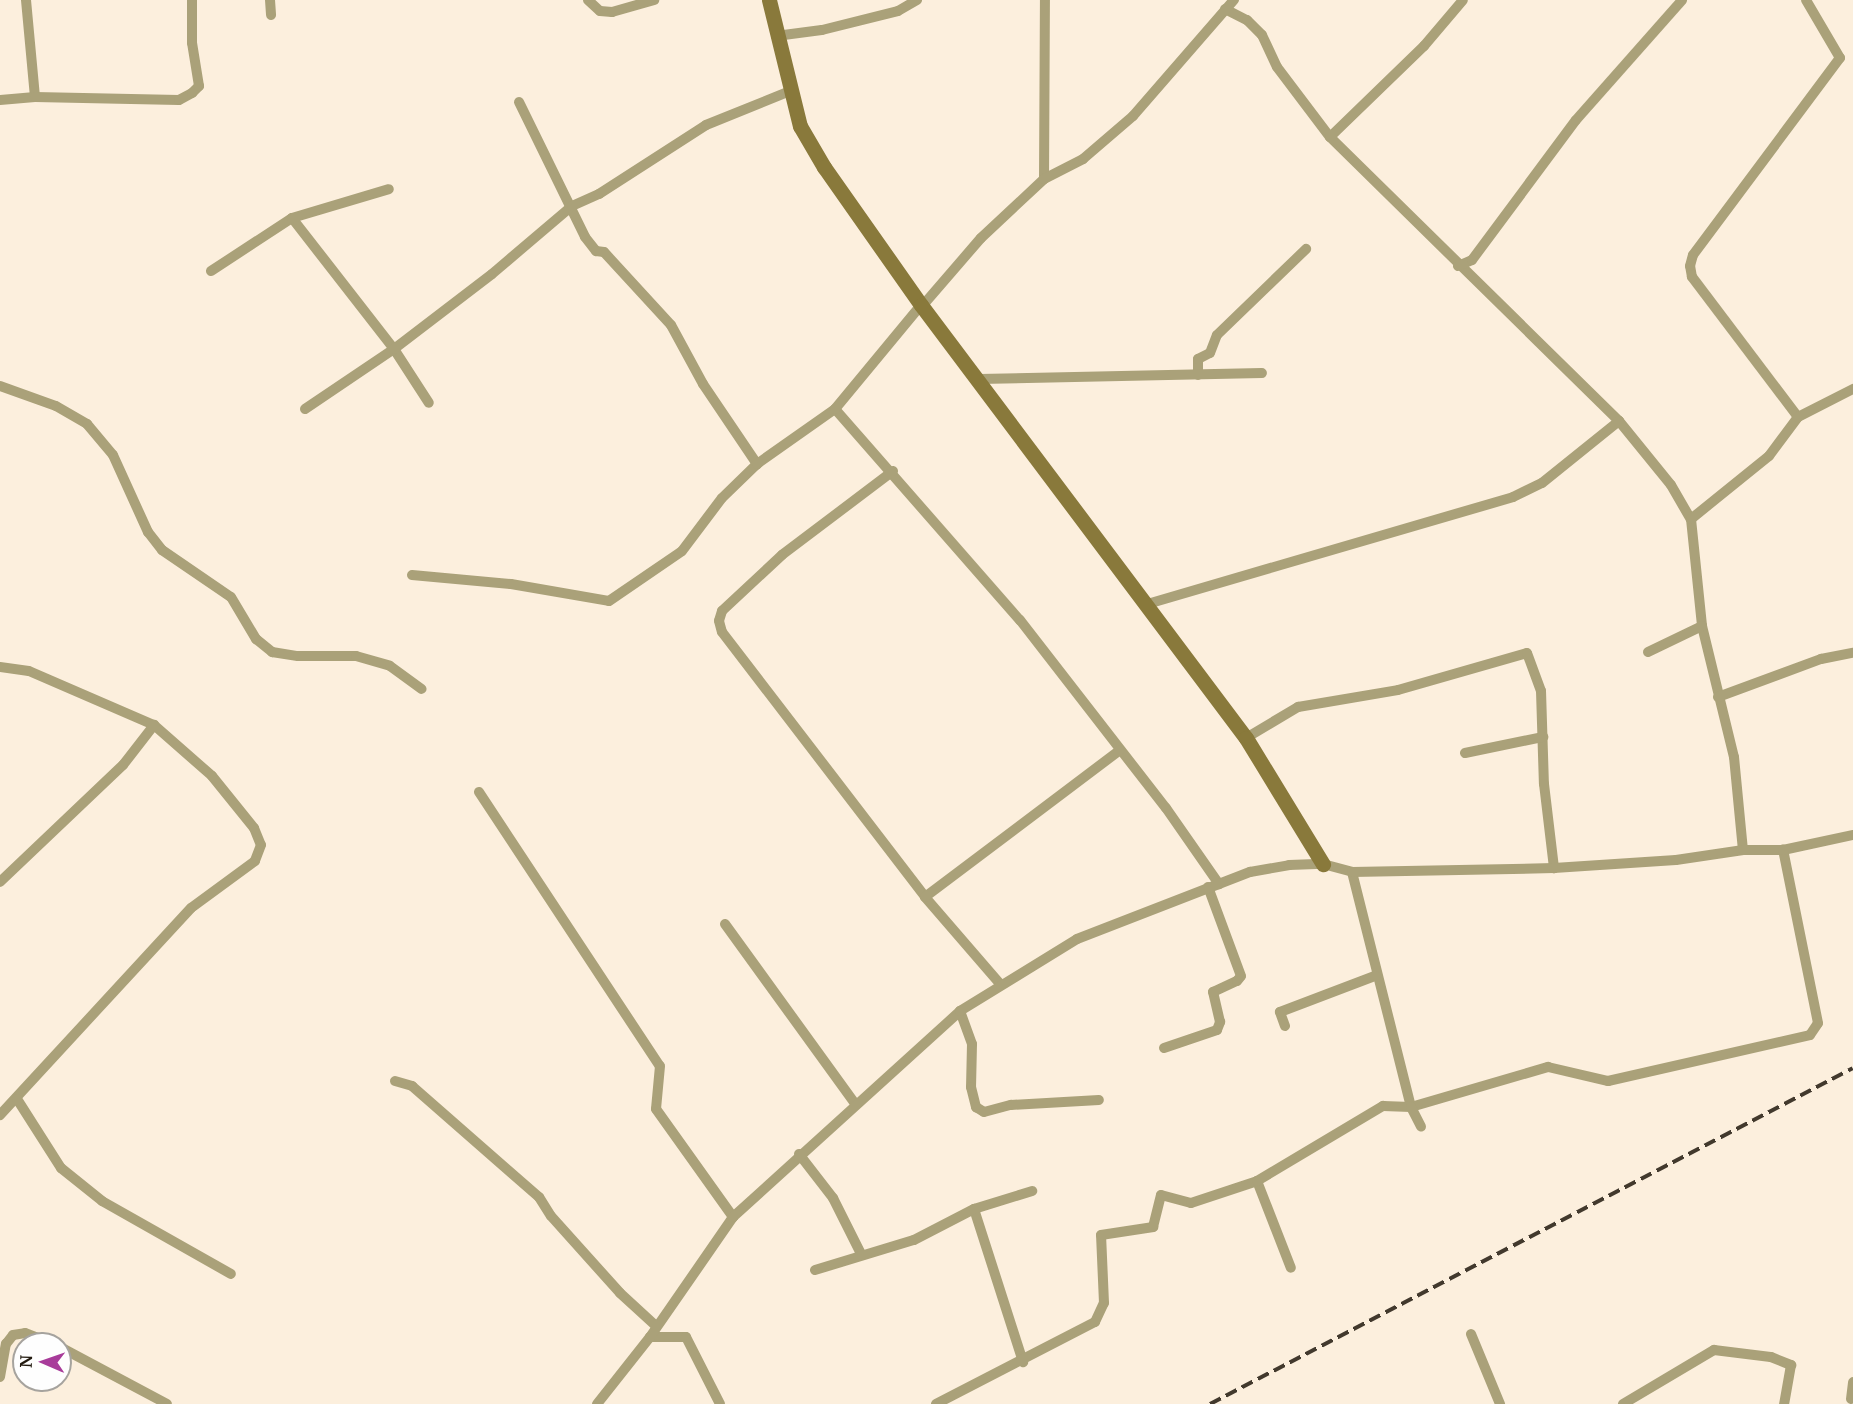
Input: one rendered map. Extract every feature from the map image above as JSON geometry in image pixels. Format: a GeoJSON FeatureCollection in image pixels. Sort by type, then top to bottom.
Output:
{"type":"FeatureCollection","features":[{"type":"Feature","properties":{"kind":"main road"},"geometry":{"type":"LineString","coordinates":[[769,0],[776,36],[800,126],[824,167],[1144,605],[1246,738],[1323,864]]}},
{"type":"Feature","properties":{"kind":"street"},"geometry":{"type":"LineString","coordinates":[[26,0],[35,97]]}},
{"type":"Feature","properties":{"kind":"street"},"geometry":{"type":"LineString","coordinates":[[0,100],[35,97],[179,100],[199,86],[192,0]]}},
{"type":"Feature","properties":{"kind":"street"},"geometry":{"type":"LineString","coordinates":[[270,0],[271,15]]}},
{"type":"Feature","properties":{"kind":"street"},"geometry":{"type":"LineString","coordinates":[[588,0],[600,11],[612,12],[654,0]]}},
{"type":"Feature","properties":{"kind":"street"},"geometry":{"type":"LineString","coordinates":[[776,36],[822,30],[887,14],[918,0]]}},
{"type":"Feature","properties":{"kind":"street"},"geometry":{"type":"LineString","coordinates":[[1044,179],[1045,0]]}},
{"type":"Feature","properties":{"kind":"street"},"geometry":{"type":"LineString","coordinates":[[412,575],[511,584],[609,601],[682,551],[722,498],[757,464],[835,409],[981,238],[1044,179],[1083,159],[1132,116],[1234,0]]}},
{"type":"Feature","properties":{"kind":"street"},"geometry":{"type":"LineString","coordinates":[[1330,137],[1425,46],[1463,0]]}},
{"type":"Feature","properties":{"kind":"street"},"geometry":{"type":"LineString","coordinates":[[1458,266],[1472,260],[1576,120],[1682,0]]}},
{"type":"Feature","properties":{"kind":"street"},"geometry":{"type":"LineString","coordinates":[[1798,417],[1699,287],[1690,266],[1693,255],[1839,58],[1806,0]]}},
{"type":"Feature","properties":{"kind":"street"},"geometry":{"type":"LineString","coordinates":[[1225,9],[1247,20],[1262,35],[1276,67],[1330,137],[1458,266],[1619,421],[1660,469],[1691,519],[1702,626],[1734,757],[1743,850]]}},
{"type":"Feature","properties":{"kind":"street"},"geometry":{"type":"LineString","coordinates":[[305,409],[394,349],[492,274],[572,206],[599,194],[706,125],[790,92]]}},
{"type":"Feature","properties":{"kind":"street"},"geometry":{"type":"LineString","coordinates":[[519,102],[590,243],[596,251],[604,252],[671,325],[703,384],[757,464]]}},
{"type":"Feature","properties":{"kind":"street"},"geometry":{"type":"LineString","coordinates":[[212,271],[292,218],[389,189]]}},
{"type":"Feature","properties":{"kind":"street"},"geometry":{"type":"LineString","coordinates":[[292,218],[394,349],[429,403]]}},
{"type":"Feature","properties":{"kind":"street"},"geometry":{"type":"LineString","coordinates":[[1198,375],[1198,359],[1210,353],[1217,336],[1306,249]]}},
{"type":"Feature","properties":{"kind":"street"},"geometry":{"type":"LineString","coordinates":[[979,379],[1262,373]]}},
{"type":"Feature","properties":{"kind":"street"},"geometry":{"type":"LineString","coordinates":[[0,386],[56,406],[87,424],[113,455],[148,532],[162,550],[231,597],[256,639],[272,652],[298,657],[356,656],[390,666],[422,689]]}},
{"type":"Feature","properties":{"kind":"street"},"geometry":{"type":"LineString","coordinates":[[1691,519],[1769,456],[1798,417],[1853,389]]}},
{"type":"Feature","properties":{"kind":"street"},"geometry":{"type":"LineString","coordinates":[[835,409],[893,471],[1020,620],[1219,884]]}},
{"type":"Feature","properties":{"kind":"street"},"geometry":{"type":"LineString","coordinates":[[1144,605],[1513,497],[1542,483],[1619,421]]}},
{"type":"Feature","properties":{"kind":"street"},"geometry":{"type":"LineString","coordinates":[[893,471],[782,555],[722,611],[719,621],[722,632],[925,897],[1000,984]]}},
{"type":"Feature","properties":{"kind":"street"},"geometry":{"type":"LineString","coordinates":[[1648,652],[1702,626]]}},
{"type":"Feature","properties":{"kind":"street"},"geometry":{"type":"LineString","coordinates":[[1246,738],[1298,707],[1398,690],[1527,653],[1541,691],[1554,868]]}},
{"type":"Feature","properties":{"kind":"street"},"geometry":{"type":"LineString","coordinates":[[1718,697],[1821,659],[1853,653]]}},
{"type":"Feature","properties":{"kind":"street"},"geometry":{"type":"LineString","coordinates":[[0,667],[29,671],[154,725],[213,776],[254,828],[261,845],[255,861],[190,908],[0,1115]]}},
{"type":"Feature","properties":{"kind":"street"},"geometry":{"type":"LineString","coordinates":[[0,882],[123,765],[154,725]]}},
{"type":"Feature","properties":{"kind":"street"},"geometry":{"type":"LineString","coordinates":[[1465,753],[1544,737]]}},
{"type":"Feature","properties":{"kind":"street"},"geometry":{"type":"LineString","coordinates":[[925,897],[1119,751]]}},
{"type":"Feature","properties":{"kind":"street"},"geometry":{"type":"LineString","coordinates":[[479,792],[660,1066],[656,1109],[733,1217]]}},
{"type":"Feature","properties":{"kind":"street"},"geometry":{"type":"LineString","coordinates":[[597,1404],[650,1337],[733,1217],[799,1154],[960,1011],[1000,984],[1077,939],[1208,887],[1267,868],[1323,864],[1352,872],[1554,868],[1676,860],[1743,850],[1783,849],[1853,835]]}},
{"type":"Feature","properties":{"kind":"street"},"geometry":{"type":"LineString","coordinates":[[936,1404],[1023,1362],[1095,1322],[1104,1303],[1101,1235],[1153,1227],[1161,1196],[1191,1203],[1257,1181],[1383,1106],[1411,1107],[1548,1067],[1608,1081],[1810,1035],[1818,1023],[1783,849]]}},
{"type":"Feature","properties":{"kind":"street"},"geometry":{"type":"LineString","coordinates":[[1352,872],[1376,976],[1411,1107],[1421,1127]]}},
{"type":"Feature","properties":{"kind":"street"},"geometry":{"type":"LineString","coordinates":[[1164,1048],[1217,1030],[1220,1022],[1213,992],[1237,981],[1240,976],[1208,887]]}},
{"type":"Feature","properties":{"kind":"street"},"geometry":{"type":"LineString","coordinates":[[725,924],[856,1105]]}},
{"type":"Feature","properties":{"kind":"street"},"geometry":{"type":"LineString","coordinates":[[1285,1026],[1280,1012],[1376,976]]}},
{"type":"Feature","properties":{"kind":"street"},"geometry":{"type":"LineString","coordinates":[[960,1011],[972,1044],[971,1087],[976,1107],[984,1112],[1011,1105],[1099,1100]]}},
{"type":"Feature","properties":{"kind":"street"},"geometry":{"type":"LineString","coordinates":[[395,1081],[412,1086],[539,1197],[551,1216],[620,1293],[656,1326]]}},
{"type":"Feature","properties":{"kind":"street"},"geometry":{"type":"LineString","coordinates":[[17,1099],[61,1168],[102,1201],[231,1274]]}},
{"type":"Feature","properties":{"kind":"street"},"geometry":{"type":"LineString","coordinates":[[799,1154],[833,1198],[861,1254]]}},
{"type":"Feature","properties":{"kind":"street"},"geometry":{"type":"LineString","coordinates":[[1257,1181],[1291,1268]]}},
{"type":"Feature","properties":{"kind":"street"},"geometry":{"type":"LineString","coordinates":[[815,1270],[861,1254],[914,1240],[974,1209],[1032,1191]]}},
{"type":"Feature","properties":{"kind":"street"},"geometry":{"type":"LineString","coordinates":[[974,1209],[1023,1362]]}},
{"type":"Feature","properties":{"kind":"street"},"geometry":{"type":"LineString","coordinates":[[1470,1334],[1500,1404]]}},
{"type":"Feature","properties":{"kind":"street"},"geometry":{"type":"LineString","coordinates":[[0,1377],[6,1344],[12,1336]]}},
{"type":"Feature","properties":{"kind":"street"},"geometry":{"type":"LineString","coordinates":[[650,1337],[686,1336],[720,1404]]}},
{"type":"Feature","properties":{"kind":"street"},"geometry":{"type":"LineString","coordinates":[[1623,1404],[1714,1350],[1771,1357],[1791,1365],[1784,1404]]}},
{"type":"Feature","properties":{"kind":"street"},"geometry":{"type":"LineString","coordinates":[[72,1353],[167,1404]]}},
{"type":"Feature","properties":{"kind":"street"},"geometry":{"type":"LineString","coordinates":[[1851,1399],[1853,1382]]}},
{"type":"Feature","properties":{"kind":"railway"},"geometry":{"type":"LineString","coordinates":[[1210,1404],[1853,1068]]}}]}
